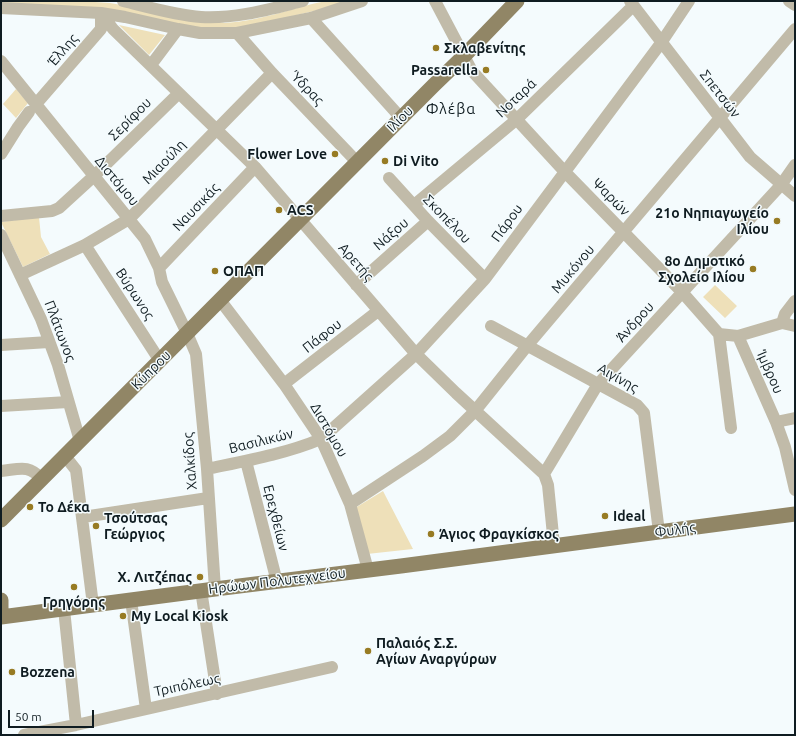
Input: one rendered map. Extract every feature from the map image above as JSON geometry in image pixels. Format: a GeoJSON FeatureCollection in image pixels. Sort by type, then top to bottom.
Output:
{"type":"FeatureCollection","features":[{"type":"Feature","properties":{"kind":"main road","name":"Ιλίου"},"geometry":{"type":"LineString","coordinates":[[301,219],[517,1]]}},
{"type":"Feature","properties":{"kind":"main road","name":"Κύπρου"},"geometry":{"type":"LineString","coordinates":[[1,520],[301,219]]}},
{"type":"Feature","properties":{"kind":"main road","name":"Φυλής"},"geometry":{"type":"LineString","coordinates":[[554,545],[795,514]]}},
{"type":"Feature","properties":{"kind":"main road","name":"Ηρώων Πολυτεχνείου"},"geometry":{"type":"LineString","coordinates":[[1,617],[554,545]]}},
{"type":"Feature","properties":{"kind":"main road"},"geometry":{"type":"LineString","coordinates":[[1,600],[1,614]]}},
{"type":"Feature","properties":{"kind":"street"},"geometry":{"type":"LineString","coordinates":[[123,1],[201,17],[234,16],[254,7],[303,1]]}},
{"type":"Feature","properties":{"kind":"street"},"geometry":{"type":"LineString","coordinates":[[3,11],[101,13],[200,33],[237,33],[311,18],[362,1]]}},
{"type":"Feature","properties":{"kind":"street","name":"Ψαρών"},"geometry":{"type":"LineString","coordinates":[[435,1],[472,71],[564,171],[682,292],[719,334]]}},
{"type":"Feature","properties":{"kind":"street","name":"Πάρου"},"geometry":{"type":"LineString","coordinates":[[321,439],[416,354],[485,279],[660,43],[689,1]]}},
{"type":"Feature","properties":{"kind":"street"},"geometry":{"type":"LineString","coordinates":[[789,1],[795,6]]}},
{"type":"Feature","properties":{"kind":"street","name":"Σπετσών"},"geometry":{"type":"LineString","coordinates":[[631,4],[750,157],[795,196]]}},
{"type":"Feature","properties":{"kind":"street","name":"Νοταρά"},"geometry":{"type":"LineString","coordinates":[[414,205],[516,120],[631,4]]}},
{"type":"Feature","properties":{"kind":"street","name":"Αρετής"},"geometry":{"type":"LineString","coordinates":[[101,13],[112,29],[255,167],[416,354],[475,411],[544,474]]}},
{"type":"Feature","properties":{"kind":"street","name":"Έλλης"},"geometry":{"type":"LineString","coordinates":[[1,154],[32,108],[101,29],[101,13]]}},
{"type":"Feature","properties":{"kind":"street"},"geometry":{"type":"LineString","coordinates":[[311,18],[401,118]]}},
{"type":"Feature","properties":{"kind":"street","name":"Μυκόνου"},"geometry":{"type":"LineString","coordinates":[[350,504],[444,440],[475,411],[795,28]]}},
{"type":"Feature","properties":{"kind":"street"},"geometry":{"type":"LineString","coordinates":[[151,65],[178,29]]}},
{"type":"Feature","properties":{"kind":"street","name":"Ύδρας"},"geometry":{"type":"LineString","coordinates":[[237,33],[272,73],[357,162]]}},
{"type":"Feature","properties":{"kind":"street","name":"Διστόμου"},"geometry":{"type":"LineString","coordinates":[[1,61],[32,108],[94,176],[145,240],[159,268],[162,282],[188,333]]}},
{"type":"Feature","properties":{"kind":"street","name":"Μιαούλη"},"geometry":{"type":"LineString","coordinates":[[20,275],[85,245],[129,219],[272,73]]}},
{"type":"Feature","properties":{"kind":"street","name":"Σερίφου"},"geometry":{"type":"LineString","coordinates":[[1,216],[52,211],[59,208],[178,94]]}},
{"type":"Feature","properties":{"kind":"street","name":"Άνδρου"},"geometry":{"type":"LineString","coordinates":[[544,474],[598,384],[781,185],[795,166]]}},
{"type":"Feature","properties":{"kind":"street","name":"Ναυσικάς"},"geometry":{"type":"LineString","coordinates":[[159,268],[255,167]]}},
{"type":"Feature","properties":{"kind":"street","name":"Σκοπέλου"},"geometry":{"type":"LineString","coordinates":[[389,178],[428,221],[485,279]]}},
{"type":"Feature","properties":{"kind":"street","name":"Νάξου"},"geometry":{"type":"LineString","coordinates":[[356,285],[428,221]]}},
{"type":"Feature","properties":{"kind":"street","name":"Πλάτωνος"},"geometry":{"type":"LineString","coordinates":[[1,235],[41,319],[50,342],[80,441]]}},
{"type":"Feature","properties":{"kind":"street","name":"Βύρωνος"},"geometry":{"type":"LineString","coordinates":[[85,245],[160,361]]}},
{"type":"Feature","properties":{"kind":"street","name":"Διστόμου"},"geometry":{"type":"LineString","coordinates":[[220,300],[284,384],[321,439],[350,504],[368,570]]}},
{"type":"Feature","properties":{"kind":"street"},"geometry":{"type":"LineString","coordinates":[[782,323],[785,314],[795,301]]}},
{"type":"Feature","properties":{"kind":"street","name":"Πάφου"},"geometry":{"type":"LineString","coordinates":[[284,384],[378,311]]}},
{"type":"Feature","properties":{"kind":"street"},"geometry":{"type":"LineString","coordinates":[[731,428],[719,334],[738,336],[782,323],[795,326]]}},
{"type":"Feature","properties":{"kind":"street","name":"Αιγίνης"},"geometry":{"type":"LineString","coordinates":[[491,326],[637,405],[644,413],[660,532]]}},
{"type":"Feature","properties":{"kind":"street","name":"Χαλκίδος"},"geometry":{"type":"LineString","coordinates":[[188,333],[196,354],[207,469],[208,590],[217,694]]}},
{"type":"Feature","properties":{"kind":"street","name":"Ίμβρου"},"geometry":{"type":"LineString","coordinates":[[738,336],[776,422],[785,447],[795,490]]}},
{"type":"Feature","properties":{"kind":"street"},"geometry":{"type":"LineString","coordinates":[[1,345],[50,342]]}},
{"type":"Feature","properties":{"kind":"street"},"geometry":{"type":"LineString","coordinates":[[1,406],[68,402]]}},
{"type":"Feature","properties":{"kind":"street"},"geometry":{"type":"LineString","coordinates":[[776,422],[795,418]]}},
{"type":"Feature","properties":{"kind":"street","name":"Βασιλικών"},"geometry":{"type":"LineString","coordinates":[[207,469],[246,461],[309,444],[321,439]]}},
{"type":"Feature","properties":{"kind":"street"},"geometry":{"type":"LineString","coordinates":[[65,456],[76,470],[93,605]]}},
{"type":"Feature","properties":{"kind":"street","name":"Ερεχθείων"},"geometry":{"type":"LineString","coordinates":[[246,461],[277,582]]}},
{"type":"Feature","properties":{"kind":"street"},"geometry":{"type":"LineString","coordinates":[[1,471],[29,468],[36,472],[42,479]]}},
{"type":"Feature","properties":{"kind":"street"},"geometry":{"type":"LineString","coordinates":[[544,474],[548,485],[554,545]]}},
{"type":"Feature","properties":{"kind":"street"},"geometry":{"type":"LineString","coordinates":[[83,517],[208,498]]}},
{"type":"Feature","properties":{"kind":"street"},"geometry":{"type":"LineString","coordinates":[[131,600],[146,709]]}},
{"type":"Feature","properties":{"kind":"street"},"geometry":{"type":"LineString","coordinates":[[64,609],[76,725]]}},
{"type":"Feature","properties":{"kind":"street","name":"Τριπόλεως"},"geometry":{"type":"LineString","coordinates":[[24,735],[217,694],[332,667]]}},
{"type":"Feature","properties":{"kind":"shaded area"},"geometry":{"type":"Polygon","coordinates":[[[1,1],[80,1],[110,3],[225,23],[251,20],[326,1],[351,1],[340,5],[241,28],[206,29],[1,3],[1,1]]]}},
{"type":"Feature","properties":{"kind":"shaded area"},"geometry":{"type":"Polygon","coordinates":[[[119,25],[165,35],[149,55],[119,25]]]}},
{"type":"Feature","properties":{"kind":"shaded area"},"geometry":{"type":"Polygon","coordinates":[[[16,89],[28,103],[16,118],[3,104],[16,89]]]}},
{"type":"Feature","properties":{"kind":"shaded area"},"geometry":{"type":"Polygon","coordinates":[[[39,217],[41,237],[50,254],[23,267],[1,222],[39,217]]]}},
{"type":"Feature","properties":{"kind":"shaded area"},"geometry":{"type":"Polygon","coordinates":[[[715,285],[737,306],[725,318],[703,297],[715,285]]]}},
{"type":"Feature","properties":{"kind":"shaded area"},"geometry":{"type":"Polygon","coordinates":[[[383,491],[413,549],[367,554],[355,508],[383,491]]]}},
{"type":"Feature","properties":{"kind":"place","name":"Σκλαβενίτης"},"geometry":{"type":"Point","coordinates":[436,48]}},
{"type":"Feature","properties":{"kind":"place","name":"Passarella"},"geometry":{"type":"Point","coordinates":[486,70]}},
{"type":"Feature","properties":{"kind":"place","name":"Flower Love"},"geometry":{"type":"Point","coordinates":[335,154]}},
{"type":"Feature","properties":{"kind":"place","name":"Di Vito"},"geometry":{"type":"Point","coordinates":[385,161]}},
{"type":"Feature","properties":{"kind":"place","name":"ACS"},"geometry":{"type":"Point","coordinates":[279,210]}},
{"type":"Feature","properties":{"kind":"place","name":"21ο Νηπιαγωγείο Ιλίου"},"geometry":{"type":"Point","coordinates":[777,221]}},
{"type":"Feature","properties":{"kind":"place","name":"8ο Δημοτικό Σχολείο Ιλίου"},"geometry":{"type":"Point","coordinates":[753,269]}},
{"type":"Feature","properties":{"kind":"place","name":"ΟΠΑΠ"},"geometry":{"type":"Point","coordinates":[215,271]}},
{"type":"Feature","properties":{"kind":"place","name":"Το Δέκα"},"geometry":{"type":"Point","coordinates":[30,507]}},
{"type":"Feature","properties":{"kind":"place","name":"Ideal"},"geometry":{"type":"Point","coordinates":[605,516]}},
{"type":"Feature","properties":{"kind":"place","name":"Τσούτσας Γεώργιος"},"geometry":{"type":"Point","coordinates":[96,526]}},
{"type":"Feature","properties":{"kind":"place","name":"Άγιος Φραγκίσκος"},"geometry":{"type":"Point","coordinates":[431,534]}},
{"type":"Feature","properties":{"kind":"place","name":"Χ. Λιτζέπας"},"geometry":{"type":"Point","coordinates":[200,577]}},
{"type":"Feature","properties":{"kind":"place","name":"Γρηγόρης"},"geometry":{"type":"Point","coordinates":[74,587]}},
{"type":"Feature","properties":{"kind":"place","name":"My Local Kiosk"},"geometry":{"type":"Point","coordinates":[123,616]}},
{"type":"Feature","properties":{"kind":"place","name":"Παλαιός Σ.Σ. Αγίων Αναργύρων"},"geometry":{"type":"Point","coordinates":[368,651]}},
{"type":"Feature","properties":{"kind":"place","name":"Bozzena"},"geometry":{"type":"Point","coordinates":[12,672]}},
{"type":"Feature","properties":{"kind":"district","name":"Φλέβα"},"geometry":{"type":"Point","coordinates":[451,109]}}]}
